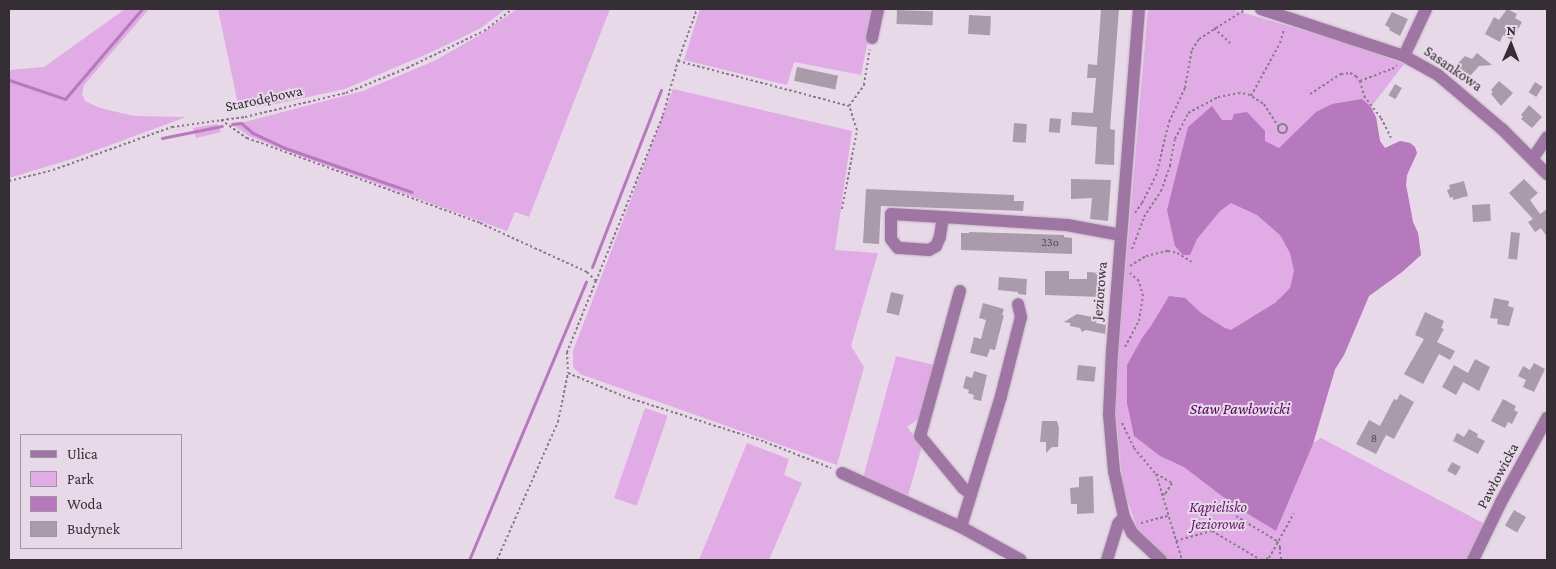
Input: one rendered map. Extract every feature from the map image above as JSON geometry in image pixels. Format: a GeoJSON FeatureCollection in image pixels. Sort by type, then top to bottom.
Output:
{"type":"FeatureCollection","features":[{"type":"Feature","properties":{"kind":"street"},"geometry":{"type":"LineString","coordinates":[[872,38],[878,9]]}},
{"type":"Feature","properties":{"kind":"street","name":"Jeziorowa"},"geometry":{"type":"LineString","coordinates":[[1139,9],[1109,414],[1114,471],[1127,522],[1145,546],[1161,560]]}},
{"type":"Feature","properties":{"kind":"street","name":"Sasankowa"},"geometry":{"type":"LineString","coordinates":[[1261,9],[1279,13],[1404,56],[1438,75],[1533,158],[1547,174]]}},
{"type":"Feature","properties":{"kind":"street"},"geometry":{"type":"LineString","coordinates":[[1404,56],[1426,9]]}},
{"type":"Feature","properties":{"kind":"street"},"geometry":{"type":"LineString","coordinates":[[1533,158],[1547,137]]}},
{"type":"Feature","properties":{"kind":"street"},"geometry":{"type":"LineString","coordinates":[[943,217],[940,237],[936,246],[929,250],[898,248],[891,239],[891,214],[943,217],[1067,225],[1121,235]]}},
{"type":"Feature","properties":{"kind":"street"},"geometry":{"type":"LineString","coordinates":[[960,291],[920,436],[971,494]]}},
{"type":"Feature","properties":{"kind":"street"},"geometry":{"type":"LineString","coordinates":[[961,527],[1001,396],[1017,335],[1021,317],[1018,304]]}},
{"type":"Feature","properties":{"kind":"street","name":"Pawłowicka"},"geometry":{"type":"LineString","coordinates":[[1476,556],[1501,502],[1547,418]]}},
{"type":"Feature","properties":{"kind":"street"},"geometry":{"type":"LineString","coordinates":[[842,473],[961,527],[1021,560]]}},
{"type":"Feature","properties":{"kind":"street"},"geometry":{"type":"LineString","coordinates":[[1108,560],[1118,524],[1127,522]]}},
{"type":"Feature","properties":{"kind":"path","name":"Starodębowa"},"geometry":{"type":"LineString","coordinates":[[9,181],[53,170],[172,127],[221,120],[346,93],[407,68],[484,31],[512,9]]}},
{"type":"Feature","properties":{"kind":"path"},"geometry":{"type":"LineString","coordinates":[[497,560],[558,422],[568,373],[567,352],[663,116],[678,61],[697,9]]}},
{"type":"Feature","properties":{"kind":"path"},"geometry":{"type":"LineString","coordinates":[[1122,221],[1136,212],[1152,186],[1169,122],[1185,88],[1192,50],[1199,39],[1246,9]]}},
{"type":"Feature","properties":{"kind":"path"},"geometry":{"type":"LineString","coordinates":[[1251,96],[1280,43],[1279,13]]}},
{"type":"Feature","properties":{"kind":"path"},"geometry":{"type":"LineString","coordinates":[[1214,28],[1230,43]]}},
{"type":"Feature","properties":{"kind":"path"},"geometry":{"type":"LineString","coordinates":[[842,209],[857,130],[850,106],[864,84],[872,38]]}},
{"type":"Feature","properties":{"kind":"path"},"geometry":{"type":"LineString","coordinates":[[1360,81],[1392,70],[1404,56]]}},
{"type":"Feature","properties":{"kind":"path"},"geometry":{"type":"LineString","coordinates":[[678,61],[850,106]]}},
{"type":"Feature","properties":{"kind":"path"},"geometry":{"type":"LineString","coordinates":[[1310,94],[1341,74],[1350,73],[1360,81],[1364,96],[1381,118],[1391,138]]}},
{"type":"Feature","properties":{"kind":"path"},"geometry":{"type":"LineString","coordinates":[[1131,253],[1144,217],[1161,190],[1170,166],[1176,138],[1188,113],[1218,97],[1238,93],[1251,96],[1269,110],[1278,126]]}},
{"type":"Feature","properties":{"kind":"path"},"geometry":{"type":"LineString","coordinates":[[221,120],[247,138],[268,147],[480,223],[582,269],[596,282]]}},
{"type":"Feature","properties":{"kind":"path"},"geometry":{"type":"LineString","coordinates":[[1128,267],[1146,256],[1168,251],[1176,253],[1192,262]]}},
{"type":"Feature","properties":{"kind":"path"},"geometry":{"type":"LineString","coordinates":[[1124,349],[1139,321],[1143,296],[1139,281],[1128,267],[1129,262]]}},
{"type":"Feature","properties":{"kind":"path"},"geometry":{"type":"LineString","coordinates":[[568,373],[624,396],[765,442],[842,473]]}},
{"type":"Feature","properties":{"kind":"path"},"geometry":{"type":"LineString","coordinates":[[1122,422],[1134,448],[1156,474],[1172,483],[1165,494],[1162,495]]}},
{"type":"Feature","properties":{"kind":"path"},"geometry":{"type":"LineString","coordinates":[[1156,474],[1182,560]]}},
{"type":"Feature","properties":{"kind":"path"},"geometry":{"type":"LineString","coordinates":[[1176,542],[1212,531],[1261,560],[1269,558],[1294,513]]}},
{"type":"Feature","properties":{"kind":"path"},"geometry":{"type":"LineString","coordinates":[[1127,522],[1169,516]]}},
{"type":"Feature","properties":{"kind":"path"},"geometry":{"type":"LineString","coordinates":[[1236,516],[1277,541],[1280,547],[1281,559]]}},
{"type":"Feature","properties":{"kind":"green space"},"geometry":{"type":"Polygon","coordinates":[[[125,9],[149,9],[84,85],[82,94],[85,101],[100,108],[134,116],[186,117],[72,159],[9,178],[9,70],[44,67],[125,9]]]}},
{"type":"Feature","properties":{"kind":"green space"},"geometry":{"type":"Polygon","coordinates":[[[218,9],[506,9],[481,28],[436,50],[345,89],[271,105],[239,109],[218,9]]]}},
{"type":"Feature","properties":{"kind":"green space"},"geometry":{"type":"Polygon","coordinates":[[[517,9],[610,9],[529,217],[515,212],[507,231],[281,149],[249,136],[233,125],[363,91],[436,60],[478,36],[517,9]]]}},
{"type":"Feature","properties":{"kind":"green space"},"geometry":{"type":"Polygon","coordinates":[[[700,9],[874,9],[861,75],[794,62],[787,85],[684,60],[700,9]]]}},
{"type":"Feature","properties":{"kind":"green space","name":"Kąpielisko Jeziorowa"},"geometry":{"type":"Polygon","coordinates":[[[1148,9],[1231,9],[1349,44],[1404,64],[1371,107],[1376,117],[1380,141],[1385,148],[1400,141],[1410,143],[1415,147],[1417,153],[1407,175],[1406,185],[1413,222],[1418,233],[1421,255],[1402,272],[1369,296],[1344,355],[1335,370],[1313,443],[1321,438],[1485,524],[1468,560],[1170,560],[1159,553],[1138,531],[1123,487],[1115,391],[1148,9]]]}},
{"type":"Feature","properties":{"kind":"green space"},"geometry":{"type":"Polygon","coordinates":[[[673,89],[852,131],[835,250],[878,253],[851,346],[864,367],[837,465],[580,374],[573,367],[573,351],[673,89]]]}},
{"type":"Feature","properties":{"kind":"green space"},"geometry":{"type":"Polygon","coordinates":[[[217,124],[221,132],[196,138],[193,128],[217,124]]]}},
{"type":"Feature","properties":{"kind":"green space"},"geometry":{"type":"Polygon","coordinates":[[[896,356],[935,365],[921,417],[907,427],[922,446],[907,499],[863,478],[896,356]]]}},
{"type":"Feature","properties":{"kind":"green space"},"geometry":{"type":"Polygon","coordinates":[[[645,408],[668,416],[637,506],[614,498],[645,408]]]}},
{"type":"Feature","properties":{"kind":"green space"},"geometry":{"type":"Polygon","coordinates":[[[747,443],[789,459],[784,475],[802,483],[769,560],[699,560],[747,443]]]}},
{"type":"Feature","properties":{"kind":"water","name":"Staw Pawłowicki"},"geometry":{"type":"Polygon","coordinates":[[[1362,99],[1371,107],[1376,117],[1380,141],[1385,148],[1400,141],[1410,143],[1415,147],[1417,153],[1407,175],[1406,185],[1413,222],[1418,233],[1421,255],[1402,272],[1369,296],[1344,355],[1335,369],[1313,444],[1276,531],[1235,506],[1184,467],[1160,456],[1134,436],[1127,403],[1127,365],[1169,296],[1185,298],[1201,313],[1231,330],[1275,303],[1290,288],[1294,271],[1290,253],[1280,235],[1257,215],[1231,203],[1220,211],[1197,239],[1190,255],[1183,255],[1175,246],[1167,210],[1188,127],[1212,106],[1222,120],[1232,120],[1234,114],[1247,112],[1265,131],[1265,141],[1279,148],[1316,112],[1332,104],[1362,99]]]}},
{"type":"Feature","properties":{"kind":"building"},"geometry":{"type":"Polygon","coordinates":[[[1101,9],[1119,9],[1110,129],[1115,130],[1114,165],[1095,164],[1097,127],[1071,125],[1072,112],[1093,113],[1096,78],[1087,78],[1088,64],[1097,65],[1101,9]]]}},
{"type":"Feature","properties":{"kind":"building"},"geometry":{"type":"Polygon","coordinates":[[[1507,9],[1517,14],[1515,18],[1522,22],[1512,40],[1503,35],[1500,42],[1485,34],[1494,17],[1499,20],[1507,9]]]}},
{"type":"Feature","properties":{"kind":"building"},"geometry":{"type":"Polygon","coordinates":[[[897,10],[933,11],[932,25],[897,24],[897,10]]]}},
{"type":"Feature","properties":{"kind":"building"},"geometry":{"type":"Polygon","coordinates":[[[1392,12],[1408,19],[1400,36],[1389,30],[1390,28],[1385,25],[1392,12]]]}},
{"type":"Feature","properties":{"kind":"building"},"geometry":{"type":"Polygon","coordinates":[[[969,15],[991,16],[990,35],[968,34],[969,15]]]}},
{"type":"Feature","properties":{"kind":"building"},"geometry":{"type":"Polygon","coordinates":[[[1477,53],[1492,65],[1479,66],[1471,75],[1468,75],[1458,67],[1460,65],[1458,63],[1465,56],[1472,59],[1477,53]]]}},
{"type":"Feature","properties":{"kind":"building"},"geometry":{"type":"Polygon","coordinates":[[[797,67],[838,76],[835,89],[794,81],[797,67]]]}},
{"type":"Feature","properties":{"kind":"building"},"geometry":{"type":"Polygon","coordinates":[[[1499,81],[1513,93],[1501,106],[1491,94],[1493,92],[1491,90],[1499,81]]]}},
{"type":"Feature","properties":{"kind":"building"},"geometry":{"type":"Polygon","coordinates":[[[1535,82],[1543,87],[1536,97],[1529,92],[1535,82]]]}},
{"type":"Feature","properties":{"kind":"building"},"geometry":{"type":"Polygon","coordinates":[[[1395,84],[1402,88],[1395,99],[1388,95],[1395,84]]]}},
{"type":"Feature","properties":{"kind":"building"},"geometry":{"type":"Polygon","coordinates":[[[1529,105],[1542,117],[1532,128],[1521,119],[1523,117],[1521,115],[1529,105]]]}},
{"type":"Feature","properties":{"kind":"building"},"geometry":{"type":"Polygon","coordinates":[[[1050,118],[1061,119],[1060,133],[1049,132],[1050,118]]]}},
{"type":"Feature","properties":{"kind":"building"},"geometry":{"type":"Polygon","coordinates":[[[1014,123],[1027,124],[1026,143],[1013,142],[1014,123]]]}},
{"type":"Feature","properties":{"kind":"building"},"geometry":{"type":"Polygon","coordinates":[[[1071,179],[1111,180],[1108,221],[1090,219],[1092,198],[1071,199],[1071,179]]]}},
{"type":"Feature","properties":{"kind":"building"},"geometry":{"type":"Polygon","coordinates":[[[1524,179],[1538,193],[1530,200],[1540,214],[1547,209],[1547,237],[1541,228],[1535,232],[1528,222],[1533,219],[1509,193],[1524,179]]]}},
{"type":"Feature","properties":{"kind":"building"},"geometry":{"type":"Polygon","coordinates":[[[1464,181],[1468,196],[1453,200],[1453,197],[1450,198],[1447,190],[1450,189],[1449,185],[1464,181]]]}},
{"type":"Feature","properties":{"kind":"building"},"geometry":{"type":"Polygon","coordinates":[[[866,189],[1014,195],[1014,201],[1024,201],[1023,211],[881,206],[879,244],[863,243],[866,189]]]}},
{"type":"Feature","properties":{"kind":"building"},"geometry":{"type":"Polygon","coordinates":[[[1490,204],[1491,221],[1473,222],[1472,205],[1490,204]]]}},
{"type":"Feature","properties":{"kind":"building"},"geometry":{"type":"Polygon","coordinates":[[[1511,232],[1520,233],[1517,260],[1508,259],[1511,232]]]}},
{"type":"Feature","properties":{"kind":"building"},"geometry":{"type":"Polygon","coordinates":[[[961,233],[1064,235],[1064,237],[1072,238],[1072,254],[961,250],[961,233]]]}},
{"type":"Feature","properties":{"kind":"building"},"geometry":{"type":"Polygon","coordinates":[[[1045,271],[1069,271],[1069,279],[1087,279],[1087,272],[1101,273],[1101,297],[1045,295],[1045,271]]]}},
{"type":"Feature","properties":{"kind":"building"},"geometry":{"type":"Polygon","coordinates":[[[999,277],[1027,279],[1026,295],[1018,294],[1018,292],[998,290],[999,277]]]}},
{"type":"Feature","properties":{"kind":"building"},"geometry":{"type":"Polygon","coordinates":[[[891,292],[904,295],[899,315],[886,312],[891,292]]]}},
{"type":"Feature","properties":{"kind":"building"},"geometry":{"type":"Polygon","coordinates":[[[1494,298],[1509,301],[1508,306],[1514,308],[1509,326],[1497,324],[1498,319],[1490,318],[1494,298]]]}},
{"type":"Feature","properties":{"kind":"building"},"geometry":{"type":"Polygon","coordinates":[[[983,303],[1004,309],[995,350],[990,349],[987,357],[970,353],[974,337],[981,339],[986,320],[979,318],[983,303]]]}},
{"type":"Feature","properties":{"kind":"building"},"geometry":{"type":"Polygon","coordinates":[[[1425,312],[1444,321],[1441,328],[1444,329],[1437,342],[1455,351],[1450,360],[1439,354],[1423,384],[1404,374],[1424,339],[1415,335],[1425,312]]]}},
{"type":"Feature","properties":{"kind":"building"},"geometry":{"type":"Polygon","coordinates":[[[1077,314],[1097,318],[1096,323],[1106,325],[1105,334],[1086,330],[1082,332],[1080,328],[1070,326],[1070,323],[1064,322],[1077,314]]]}},
{"type":"Feature","properties":{"kind":"building"},"geometry":{"type":"Polygon","coordinates":[[[1475,359],[1490,367],[1479,391],[1463,382],[1456,395],[1442,387],[1454,365],[1468,373],[1475,359]]]}},
{"type":"Feature","properties":{"kind":"building"},"geometry":{"type":"Polygon","coordinates":[[[1534,363],[1545,369],[1534,392],[1523,387],[1526,380],[1518,376],[1523,366],[1530,370],[1534,363]]]}},
{"type":"Feature","properties":{"kind":"building"},"geometry":{"type":"Polygon","coordinates":[[[1078,365],[1096,367],[1094,382],[1076,380],[1078,365]]]}},
{"type":"Feature","properties":{"kind":"building"},"geometry":{"type":"Polygon","coordinates":[[[974,371],[987,375],[981,401],[973,399],[974,395],[968,393],[969,390],[963,388],[966,376],[972,378],[974,371]]]}},
{"type":"Feature","properties":{"kind":"building"},"geometry":{"type":"Polygon","coordinates":[[[1400,394],[1414,402],[1394,439],[1386,435],[1376,454],[1356,444],[1369,420],[1380,426],[1394,399],[1397,400],[1400,394]]]}},
{"type":"Feature","properties":{"kind":"building"},"geometry":{"type":"Polygon","coordinates":[[[1503,399],[1516,406],[1514,410],[1518,412],[1512,424],[1508,422],[1505,428],[1491,421],[1503,399]]]}},
{"type":"Feature","properties":{"kind":"building"},"geometry":{"type":"Polygon","coordinates":[[[1042,421],[1057,421],[1059,428],[1058,447],[1052,447],[1046,453],[1046,442],[1040,442],[1042,421]]]}},
{"type":"Feature","properties":{"kind":"building"},"geometry":{"type":"Polygon","coordinates":[[[1469,429],[1478,434],[1477,437],[1485,441],[1478,454],[1453,441],[1457,433],[1464,437],[1469,429]]]}},
{"type":"Feature","properties":{"kind":"building"},"geometry":{"type":"Polygon","coordinates":[[[1452,462],[1461,467],[1456,476],[1447,471],[1452,462]]]}},
{"type":"Feature","properties":{"kind":"building"},"geometry":{"type":"Polygon","coordinates":[[[1093,476],[1094,513],[1077,514],[1077,504],[1071,504],[1070,488],[1079,487],[1079,477],[1093,476]]]}},
{"type":"Feature","properties":{"kind":"building"},"geometry":{"type":"Polygon","coordinates":[[[1514,510],[1526,517],[1517,533],[1505,526],[1514,510]]]}},
{"type":"Feature","properties":{"kind":"waterway"},"geometry":{"type":"LineString","coordinates":[[9,80],[65,99],[142,9]]}},
{"type":"Feature","properties":{"kind":"waterway"},"geometry":{"type":"LineString","coordinates":[[592,267],[661,90]]}},
{"type":"Feature","properties":{"kind":"waterway"},"geometry":{"type":"LineString","coordinates":[[232,124],[241,123],[253,133],[285,148],[412,192]]}},
{"type":"Feature","properties":{"kind":"waterway"},"geometry":{"type":"LineString","coordinates":[[162,138],[222,126]]}},
{"type":"Feature","properties":{"kind":"waterway"},"geometry":{"type":"LineString","coordinates":[[469,560],[586,282]]}}]}
